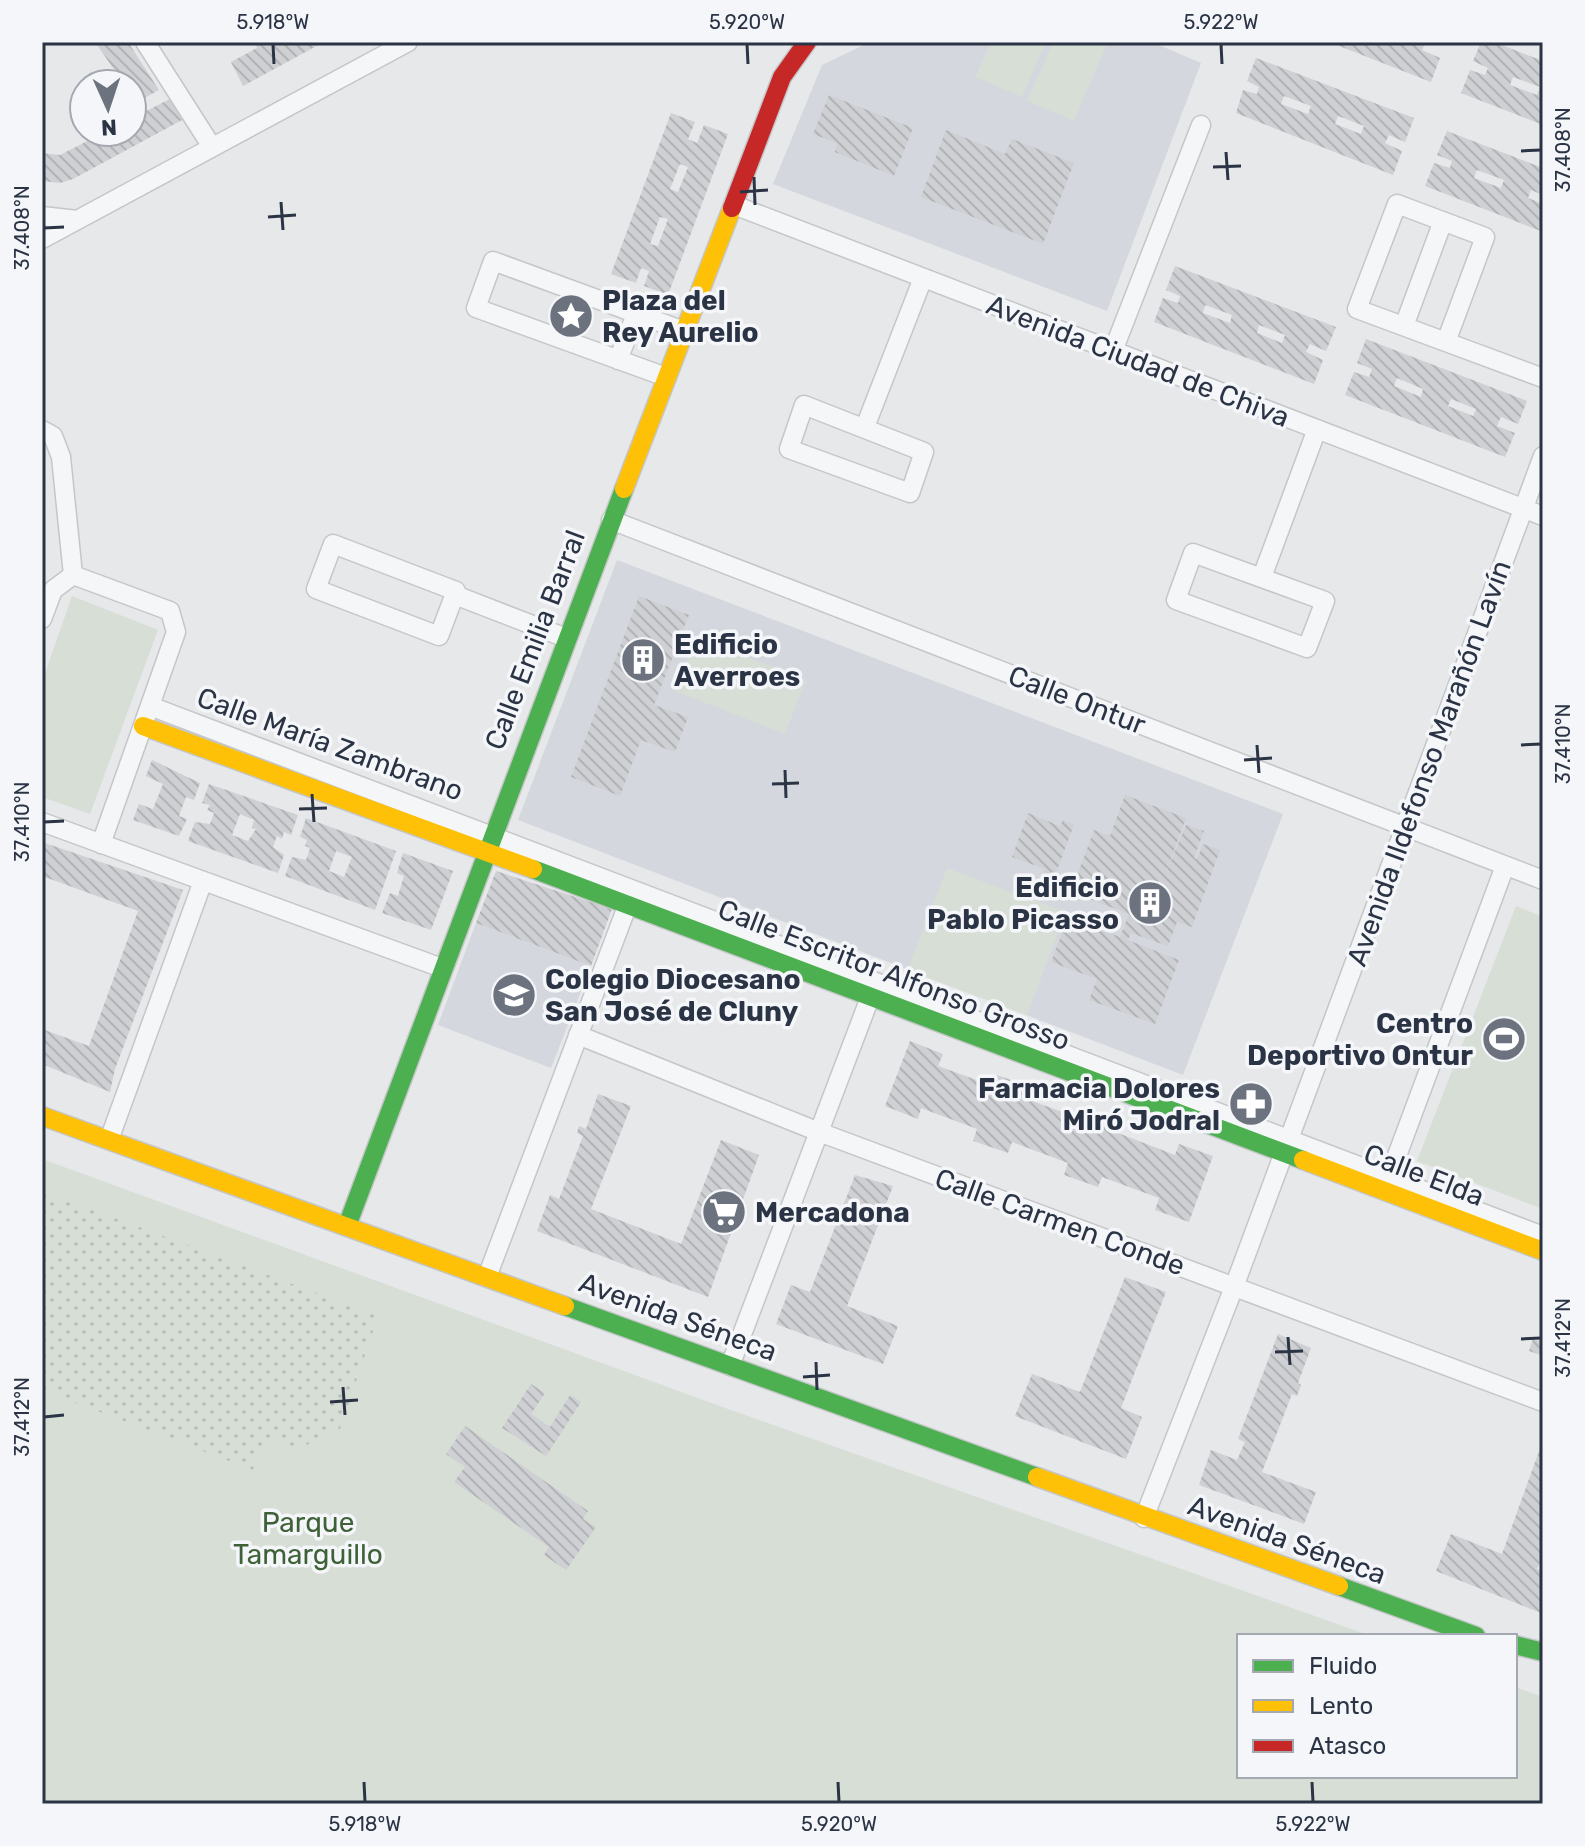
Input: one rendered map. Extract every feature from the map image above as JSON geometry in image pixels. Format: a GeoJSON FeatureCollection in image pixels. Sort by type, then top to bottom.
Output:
{"type":"FeatureCollection","features":[{"type":"Feature","properties":{"kind":"street"},"geometry":{"type":"LineString","coordinates":[[145,42],[212,147]]}},
{"type":"Feature","properties":{"kind":"street"},"geometry":{"type":"LineString","coordinates":[[42,239],[408,42]]}},
{"type":"Feature","properties":{"kind":"street","name":"Calle Emilia Barral"},"geometry":{"type":"LineString","coordinates":[[347,1226],[488,843],[782,77],[807,42]]}},
{"type":"Feature","properties":{"kind":"street"},"geometry":{"type":"LineString","coordinates":[[1113,351],[1201,125]]}},
{"type":"Feature","properties":{"kind":"street"},"geometry":{"type":"LineString","coordinates":[[1446,342],[1485,237],[1397,204],[1357,309],[1543,378]]}},
{"type":"Feature","properties":{"kind":"street","name":"Avenida Ciudad de Chiva"},"geometry":{"type":"LineString","coordinates":[[734,205],[1543,516]]}},
{"type":"Feature","properties":{"kind":"street"},"geometry":{"type":"LineString","coordinates":[[42,216],[77,220]]}},
{"type":"Feature","properties":{"kind":"street"},"geometry":{"type":"LineString","coordinates":[[1404,326],[1443,221]]}},
{"type":"Feature","properties":{"kind":"street"},"geometry":{"type":"LineString","coordinates":[[666,377],[476,308],[493,261],[684,331]]}},
{"type":"Feature","properties":{"kind":"street"},"geometry":{"type":"LineString","coordinates":[[865,427],[923,278]]}},
{"type":"Feature","properties":{"kind":"street"},"geometry":{"type":"LineString","coordinates":[[618,360],[636,314]]}},
{"type":"Feature","properties":{"kind":"street"},"geometry":{"type":"LineString","coordinates":[[804,405],[865,427],[924,452],[910,493],[789,449],[804,405]]}},
{"type":"Feature","properties":{"kind":"street"},"geometry":{"type":"LineString","coordinates":[[1262,577],[1317,429]]}},
{"type":"Feature","properties":{"kind":"street"},"geometry":{"type":"LineString","coordinates":[[42,430],[53,436],[61,457],[73,575]]}},
{"type":"Feature","properties":{"kind":"street","name":"Avenida Ildefonso Marañón Lavín"},"geometry":{"type":"LineString","coordinates":[[1144,1518],[1234,1287],[1543,456]]}},
{"type":"Feature","properties":{"kind":"street","name":"Calle Ontur"},"geometry":{"type":"LineString","coordinates":[[611,520],[1543,880]]}},
{"type":"Feature","properties":{"kind":"street"},"geometry":{"type":"LineString","coordinates":[[333,544],[456,591],[455,595],[439,636],[316,589],[333,544]]}},
{"type":"Feature","properties":{"kind":"street"},"geometry":{"type":"LineString","coordinates":[[1193,553],[1262,577],[1325,601],[1307,648],[1176,600],[1193,553]]}},
{"type":"Feature","properties":{"kind":"street"},"geometry":{"type":"LineString","coordinates":[[42,619],[53,590],[73,575]]}},
{"type":"Feature","properties":{"kind":"street"},"geometry":{"type":"LineString","coordinates":[[73,575],[170,611],[176,632],[101,844]]}},
{"type":"Feature","properties":{"kind":"street"},"geometry":{"type":"LineString","coordinates":[[455,595],[566,638]]}},
{"type":"Feature","properties":{"kind":"street","name":"Calle María Zambrano"},"geometry":{"type":"LineString","coordinates":[[150,706],[488,843]]}},
{"type":"Feature","properties":{"kind":"street","name":"Calle María Zambrano"},"geometry":{"type":"LineString","coordinates":[[143,726],[488,843]]}},
{"type":"Feature","properties":{"kind":"street"},"geometry":{"type":"LineString","coordinates":[[42,822],[442,968]]}},
{"type":"Feature","properties":{"kind":"street","name":"Calle Escritor Alfonso Grosso"},"geometry":{"type":"LineString","coordinates":[[488,843],[628,904],[873,990]]}},
{"type":"Feature","properties":{"kind":"street","name":"Calle Escritor Alfonso Grosso"},"geometry":{"type":"LineString","coordinates":[[488,843],[1286,1145]]}},
{"type":"Feature","properties":{"kind":"street"},"geometry":{"type":"LineString","coordinates":[[1389,1177],[1505,866]]}},
{"type":"Feature","properties":{"kind":"street"},"geometry":{"type":"LineString","coordinates":[[109,1140],[203,881]]}},
{"type":"Feature","properties":{"kind":"street"},"geometry":{"type":"LineString","coordinates":[[487,1277],[628,904]]}},
{"type":"Feature","properties":{"kind":"street"},"geometry":{"type":"LineString","coordinates":[[730,1366],[873,990]]}},
{"type":"Feature","properties":{"kind":"street","name":"Calle Carmen Conde"},"geometry":{"type":"LineString","coordinates":[[578,1035],[819,1132],[1543,1402]]}},
{"type":"Feature","properties":{"kind":"street","name":"Avenida Séneca"},"geometry":{"type":"LineString","coordinates":[[42,1116],[1470,1634]]}},
{"type":"Feature","properties":{"kind":"street","name":"Calle Elda"},"geometry":{"type":"LineString","coordinates":[[1286,1145],[1389,1177],[1543,1236]]}},
{"type":"Feature","properties":{"kind":"street","name":"Calle Elda"},"geometry":{"type":"LineString","coordinates":[[1286,1145],[1543,1251]]}},
{"type":"Feature","properties":{"kind":"street"},"geometry":{"type":"LineString","coordinates":[[1517,1646],[1543,1652]]}},
{"type":"Feature","properties":{"kind":"shaded area"},"geometry":{"type":"Polygon","coordinates":[[[870,42],[1152,42],[1201,63],[1107,311],[773,184],[822,65],[870,42]]]}},
{"type":"Feature","properties":{"kind":"shaded area"},"geometry":{"type":"Polygon","coordinates":[[[617,560],[1283,814],[1183,1075],[518,820],[617,560]]]}},
{"type":"Feature","properties":{"kind":"shaded area","name":"Colegio Diocesano San José de Cluny"},"geometry":{"type":"Polygon","coordinates":[[[476,923],[591,966],[551,1068],[438,1025],[476,923]]]}},
{"type":"Feature","properties":{"kind":"green space"},"geometry":{"type":"Polygon","coordinates":[[[991,42],[1046,42],[1022,97],[975,77],[991,42]]]}},
{"type":"Feature","properties":{"kind":"green space"},"geometry":{"type":"Polygon","coordinates":[[[1053,42],[1108,42],[1074,121],[1027,101],[1053,42]]]}},
{"type":"Feature","properties":{"kind":"green space"},"geometry":{"type":"Polygon","coordinates":[[[72,596],[158,630],[90,814],[42,797],[42,682],[72,596]]]}},
{"type":"Feature","properties":{"kind":"green space"},"geometry":{"type":"Polygon","coordinates":[[[696,637],[806,680],[785,734],[675,691],[696,637]]]}},
{"type":"Feature","properties":{"kind":"green space"},"geometry":{"type":"Polygon","coordinates":[[[947,868],[1066,912],[1027,1015],[907,970],[947,868]]]}},
{"type":"Feature","properties":{"kind":"green space","name":"Centro Deportivo Ontur"},"geometry":{"type":"Polygon","coordinates":[[[1516,906],[1543,917],[1543,1209],[1417,1161],[1516,906]]]}},
{"type":"Feature","properties":{"kind":"green space","name":"Parque Tamarguillo"},"geometry":{"type":"Polygon","coordinates":[[[42,1159],[728,1409],[1365,1634],[1237,1634],[1237,1778],[1517,1778],[1517,1688],[1543,1697],[1543,1804],[42,1804],[42,1159]]]}},
{"type":"Feature","properties":{"kind":"green space"},"geometry":{"type":"Polygon","coordinates":[[[42,1191],[378,1316],[340,1429],[298,1449],[264,1438],[253,1470],[42,1390],[42,1191]]]}},
{"type":"Feature","properties":{"kind":"building"},"geometry":{"type":"Polygon","coordinates":[[[95,42],[128,42],[145,68],[113,68],[95,42]]]}},
{"type":"Feature","properties":{"kind":"building"},"geometry":{"type":"Polygon","coordinates":[[[255,42],[324,42],[243,86],[231,62],[257,48],[255,42]]]}},
{"type":"Feature","properties":{"kind":"building"},"geometry":{"type":"Polygon","coordinates":[[[1329,42],[1426,42],[1422,50],[1440,58],[1431,82],[1329,42]]]}},
{"type":"Feature","properties":{"kind":"building"},"geometry":{"type":"Polygon","coordinates":[[[1481,42],[1494,42],[1543,61],[1543,125],[1461,93],[1470,70],[1485,75],[1488,68],[1473,61],[1481,42]],[[1513,77],[1510,85],[1537,95],[1540,87],[1513,77]]]}},
{"type":"Feature","properties":{"kind":"building"},"geometry":{"type":"Polygon","coordinates":[[[1256,58],[1414,118],[1405,142],[1389,135],[1385,143],[1402,151],[1393,175],[1236,113],[1243,90],[1257,94],[1259,87],[1247,81],[1256,58]],[[1284,96],[1281,104],[1308,114],[1311,106],[1284,96]],[[1338,116],[1335,124],[1361,134],[1364,126],[1338,116]]]}},
{"type":"Feature","properties":{"kind":"building"},"geometry":{"type":"Polygon","coordinates":[[[148,73],[159,90],[148,96],[148,73]]]}},
{"type":"Feature","properties":{"kind":"building"},"geometry":{"type":"Polygon","coordinates":[[[829,95],[913,128],[894,176],[835,152],[837,143],[813,134],[829,95]]]}},
{"type":"Feature","properties":{"kind":"building"},"geometry":{"type":"Polygon","coordinates":[[[170,99],[182,120],[148,138],[148,110],[170,99]]]}},
{"type":"Feature","properties":{"kind":"building"},"geometry":{"type":"Polygon","coordinates":[[[671,113],[695,122],[688,139],[697,143],[704,125],[728,134],[668,295],[644,286],[649,271],[641,268],[636,283],[611,274],[671,113]],[[680,164],[670,189],[678,192],[688,167],[680,164]],[[660,217],[650,244],[658,246],[668,219],[660,217]]]}},
{"type":"Feature","properties":{"kind":"building"},"geometry":{"type":"Polygon","coordinates":[[[946,130],[1005,154],[1012,139],[1074,163],[1043,244],[921,197],[946,130]]]}},
{"type":"Feature","properties":{"kind":"building"},"geometry":{"type":"Polygon","coordinates":[[[1447,131],[1543,168],[1543,195],[1531,190],[1528,198],[1543,204],[1543,232],[1425,186],[1434,163],[1450,168],[1452,161],[1437,155],[1447,131]],[[1477,170],[1474,178],[1501,188],[1504,180],[1477,170]]]}},
{"type":"Feature","properties":{"kind":"building"},"geometry":{"type":"Polygon","coordinates":[[[74,148],[130,148],[73,179],[60,183],[42,181],[42,153],[60,155],[74,148]]]}},
{"type":"Feature","properties":{"kind":"building"},"geometry":{"type":"Polygon","coordinates":[[[1175,266],[1336,327],[1326,351],[1310,344],[1306,352],[1323,360],[1314,384],[1154,322],[1163,298],[1178,303],[1180,296],[1166,290],[1175,266]],[[1205,305],[1203,313],[1230,323],[1232,315],[1205,305]],[[1259,325],[1257,333],[1282,343],[1285,335],[1259,325]]]}},
{"type":"Feature","properties":{"kind":"building"},"geometry":{"type":"Polygon","coordinates":[[[1366,339],[1527,401],[1518,424],[1501,417],[1497,426],[1515,433],[1505,457],[1345,395],[1354,372],[1369,377],[1372,369],[1357,363],[1366,339]],[[1397,378],[1394,386],[1421,397],[1423,389],[1397,378]],[[1451,399],[1448,406],[1473,416],[1476,409],[1451,399]]]}},
{"type":"Feature","properties":{"kind":"building","name":"Edificio Averroes"},"geometry":{"type":"Polygon","coordinates":[[[639,596],[689,615],[654,705],[688,717],[675,752],[641,740],[620,796],[571,777],[639,596]]]}},
{"type":"Feature","properties":{"kind":"building"},"geometry":{"type":"Polygon","coordinates":[[[152,760],[200,783],[194,800],[186,797],[179,816],[187,819],[179,836],[133,820],[139,804],[153,809],[163,784],[146,776],[152,760]]]}},
{"type":"Feature","properties":{"kind":"building"},"geometry":{"type":"Polygon","coordinates":[[[209,784],[298,815],[291,835],[284,832],[282,839],[277,836],[273,847],[284,855],[278,873],[188,841],[195,822],[210,824],[214,813],[207,810],[210,805],[202,803],[209,784]],[[240,814],[232,835],[248,841],[256,829],[252,828],[254,820],[240,814]]]}},
{"type":"Feature","properties":{"kind":"building","name":"Edificio Pablo Picasso"},"geometry":{"type":"Polygon","coordinates":[[[1125,795],[1186,818],[1165,875],[1186,825],[1204,831],[1194,858],[1197,859],[1203,844],[1220,850],[1192,927],[1177,922],[1168,946],[1131,933],[1128,940],[1179,960],[1155,1024],[1089,1000],[1097,979],[1051,962],[1068,918],[1120,937],[1129,914],[1071,892],[1094,830],[1110,836],[1125,795]]]}},
{"type":"Feature","properties":{"kind":"building"},"geometry":{"type":"Polygon","coordinates":[[[1028,813],[1060,826],[1063,820],[1074,825],[1054,878],[1043,873],[1045,869],[1012,857],[1028,813]]]}},
{"type":"Feature","properties":{"kind":"building"},"geometry":{"type":"Polygon","coordinates":[[[306,818],[396,851],[375,910],[285,876],[292,857],[306,860],[310,848],[305,846],[307,840],[300,837],[306,818]],[[336,851],[329,871],[344,877],[352,857],[336,851]]]}},
{"type":"Feature","properties":{"kind":"building"},"geometry":{"type":"Polygon","coordinates":[[[42,842],[183,890],[115,1069],[110,1092],[42,1064],[42,1029],[89,1046],[138,911],[42,876],[42,842]]]}},
{"type":"Feature","properties":{"kind":"building"},"geometry":{"type":"Polygon","coordinates":[[[403,853],[453,871],[431,930],[382,913],[390,893],[398,896],[404,876],[397,873],[403,853]]]}},
{"type":"Feature","properties":{"kind":"building"},"geometry":{"type":"Polygon","coordinates":[[[496,871],[612,909],[591,966],[476,923],[496,871]]]}},
{"type":"Feature","properties":{"kind":"building"},"geometry":{"type":"Polygon","coordinates":[[[910,1041],[943,1054],[938,1066],[993,1086],[997,1075],[1031,1087],[1027,1099],[1084,1120],[1088,1110],[1122,1122],[1118,1133],[1175,1155],[1179,1144],[1213,1156],[1189,1222],[1155,1210],[1159,1198],[1102,1177],[1098,1187],[1064,1175],[1068,1163],[1012,1142],[1008,1153],[973,1141],[977,1129],[921,1108],[918,1119],[885,1106],[910,1041]]]}},
{"type":"Feature","properties":{"kind":"building"},"geometry":{"type":"Polygon","coordinates":[[[598,1094],[631,1106],[591,1209],[681,1244],[721,1140],[759,1155],[708,1297],[537,1231],[550,1195],[559,1199],[583,1136],[577,1133],[579,1126],[586,1129],[598,1094]]]}},
{"type":"Feature","properties":{"kind":"building"},"geometry":{"type":"Polygon","coordinates":[[[855,1175],[893,1186],[847,1306],[898,1326],[883,1364],[776,1324],[791,1285],[810,1292],[855,1175]]]}},
{"type":"Feature","properties":{"kind":"building"},"geometry":{"type":"Polygon","coordinates":[[[1125,1277],[1166,1292],[1121,1408],[1142,1417],[1126,1459],[1015,1416],[1032,1374],[1080,1392],[1125,1277]]]}},
{"type":"Feature","properties":{"kind":"building"},"geometry":{"type":"Polygon","coordinates":[[[1278,1334],[1311,1348],[1298,1383],[1301,1385],[1297,1396],[1292,1394],[1262,1472],[1316,1492],[1304,1524],[1199,1485],[1211,1450],[1237,1460],[1245,1442],[1238,1439],[1278,1334]]]}},
{"type":"Feature","properties":{"kind":"building"},"geometry":{"type":"Polygon","coordinates":[[[1533,1339],[1543,1342],[1543,1356],[1529,1351],[1533,1339]]]}},
{"type":"Feature","properties":{"kind":"building"},"geometry":{"type":"Polygon","coordinates":[[[531,1384],[545,1393],[531,1414],[550,1427],[570,1395],[581,1402],[546,1456],[502,1428],[531,1384]]]}},
{"type":"Feature","properties":{"kind":"building"},"geometry":{"type":"Polygon","coordinates":[[[465,1426],[588,1511],[583,1519],[596,1527],[566,1570],[544,1555],[549,1547],[454,1482],[465,1467],[446,1454],[465,1426]]]}},
{"type":"Feature","properties":{"kind":"building"},"geometry":{"type":"Polygon","coordinates":[[[1543,1440],[1543,1556],[1537,1569],[1543,1571],[1541,1613],[1436,1571],[1451,1534],[1502,1554],[1543,1440]]]}},
{"type":"Feature","properties":{"kind":"traffic: fast"},"geometry":{"type":"LineString","coordinates":[[347,1226],[624,489]]}},
{"type":"Feature","properties":{"kind":"traffic: fast"},"geometry":{"type":"LineString","coordinates":[[533,869],[1303,1160]]}},
{"type":"Feature","properties":{"kind":"traffic: fast"},"geometry":{"type":"LineString","coordinates":[[565,1306],[1037,1477]]}},
{"type":"Feature","properties":{"kind":"traffic: fast"},"geometry":{"type":"LineString","coordinates":[[1339,1586],[1471,1634]]}},
{"type":"Feature","properties":{"kind":"traffic: fast"},"geometry":{"type":"LineString","coordinates":[[1517,1646],[1543,1652]]}},
{"type":"Feature","properties":{"kind":"traffic: slow"},"geometry":{"type":"LineString","coordinates":[[624,489],[732,208]]}},
{"type":"Feature","properties":{"kind":"traffic: slow"},"geometry":{"type":"LineString","coordinates":[[143,726],[533,869]]}},
{"type":"Feature","properties":{"kind":"traffic: slow"},"geometry":{"type":"LineString","coordinates":[[42,1116],[565,1306]]}},
{"type":"Feature","properties":{"kind":"traffic: slow"},"geometry":{"type":"LineString","coordinates":[[1303,1160],[1543,1251]]}},
{"type":"Feature","properties":{"kind":"traffic: slow"},"geometry":{"type":"LineString","coordinates":[[1037,1477],[1339,1586]]}},
{"type":"Feature","properties":{"kind":"traffic: jam"},"geometry":{"type":"LineString","coordinates":[[732,208],[782,77],[807,42]]}},
{"type":"Feature","properties":{"kind":"place","name":"Plaza del Rey Aurelio"},"geometry":{"type":"Point","coordinates":[571,316]}},
{"type":"Feature","properties":{"kind":"place","name":"Edificio Averroes"},"geometry":{"type":"Point","coordinates":[643,660]}},
{"type":"Feature","properties":{"kind":"place","name":"Edificio Pablo Picasso"},"geometry":{"type":"Point","coordinates":[1150,903]}},
{"type":"Feature","properties":{"kind":"place","name":"Colegio Diocesano San José de Cluny"},"geometry":{"type":"Point","coordinates":[514,995]}},
{"type":"Feature","properties":{"kind":"place","name":"Centro Deportivo Ontur"},"geometry":{"type":"Point","coordinates":[1504,1039]}},
{"type":"Feature","properties":{"kind":"place","name":"Farmacia Dolores Miró Jodral"},"geometry":{"type":"Point","coordinates":[1251,1104]}},
{"type":"Feature","properties":{"kind":"place","name":"Mercadona"},"geometry":{"type":"Point","coordinates":[724,1212]}}]}
